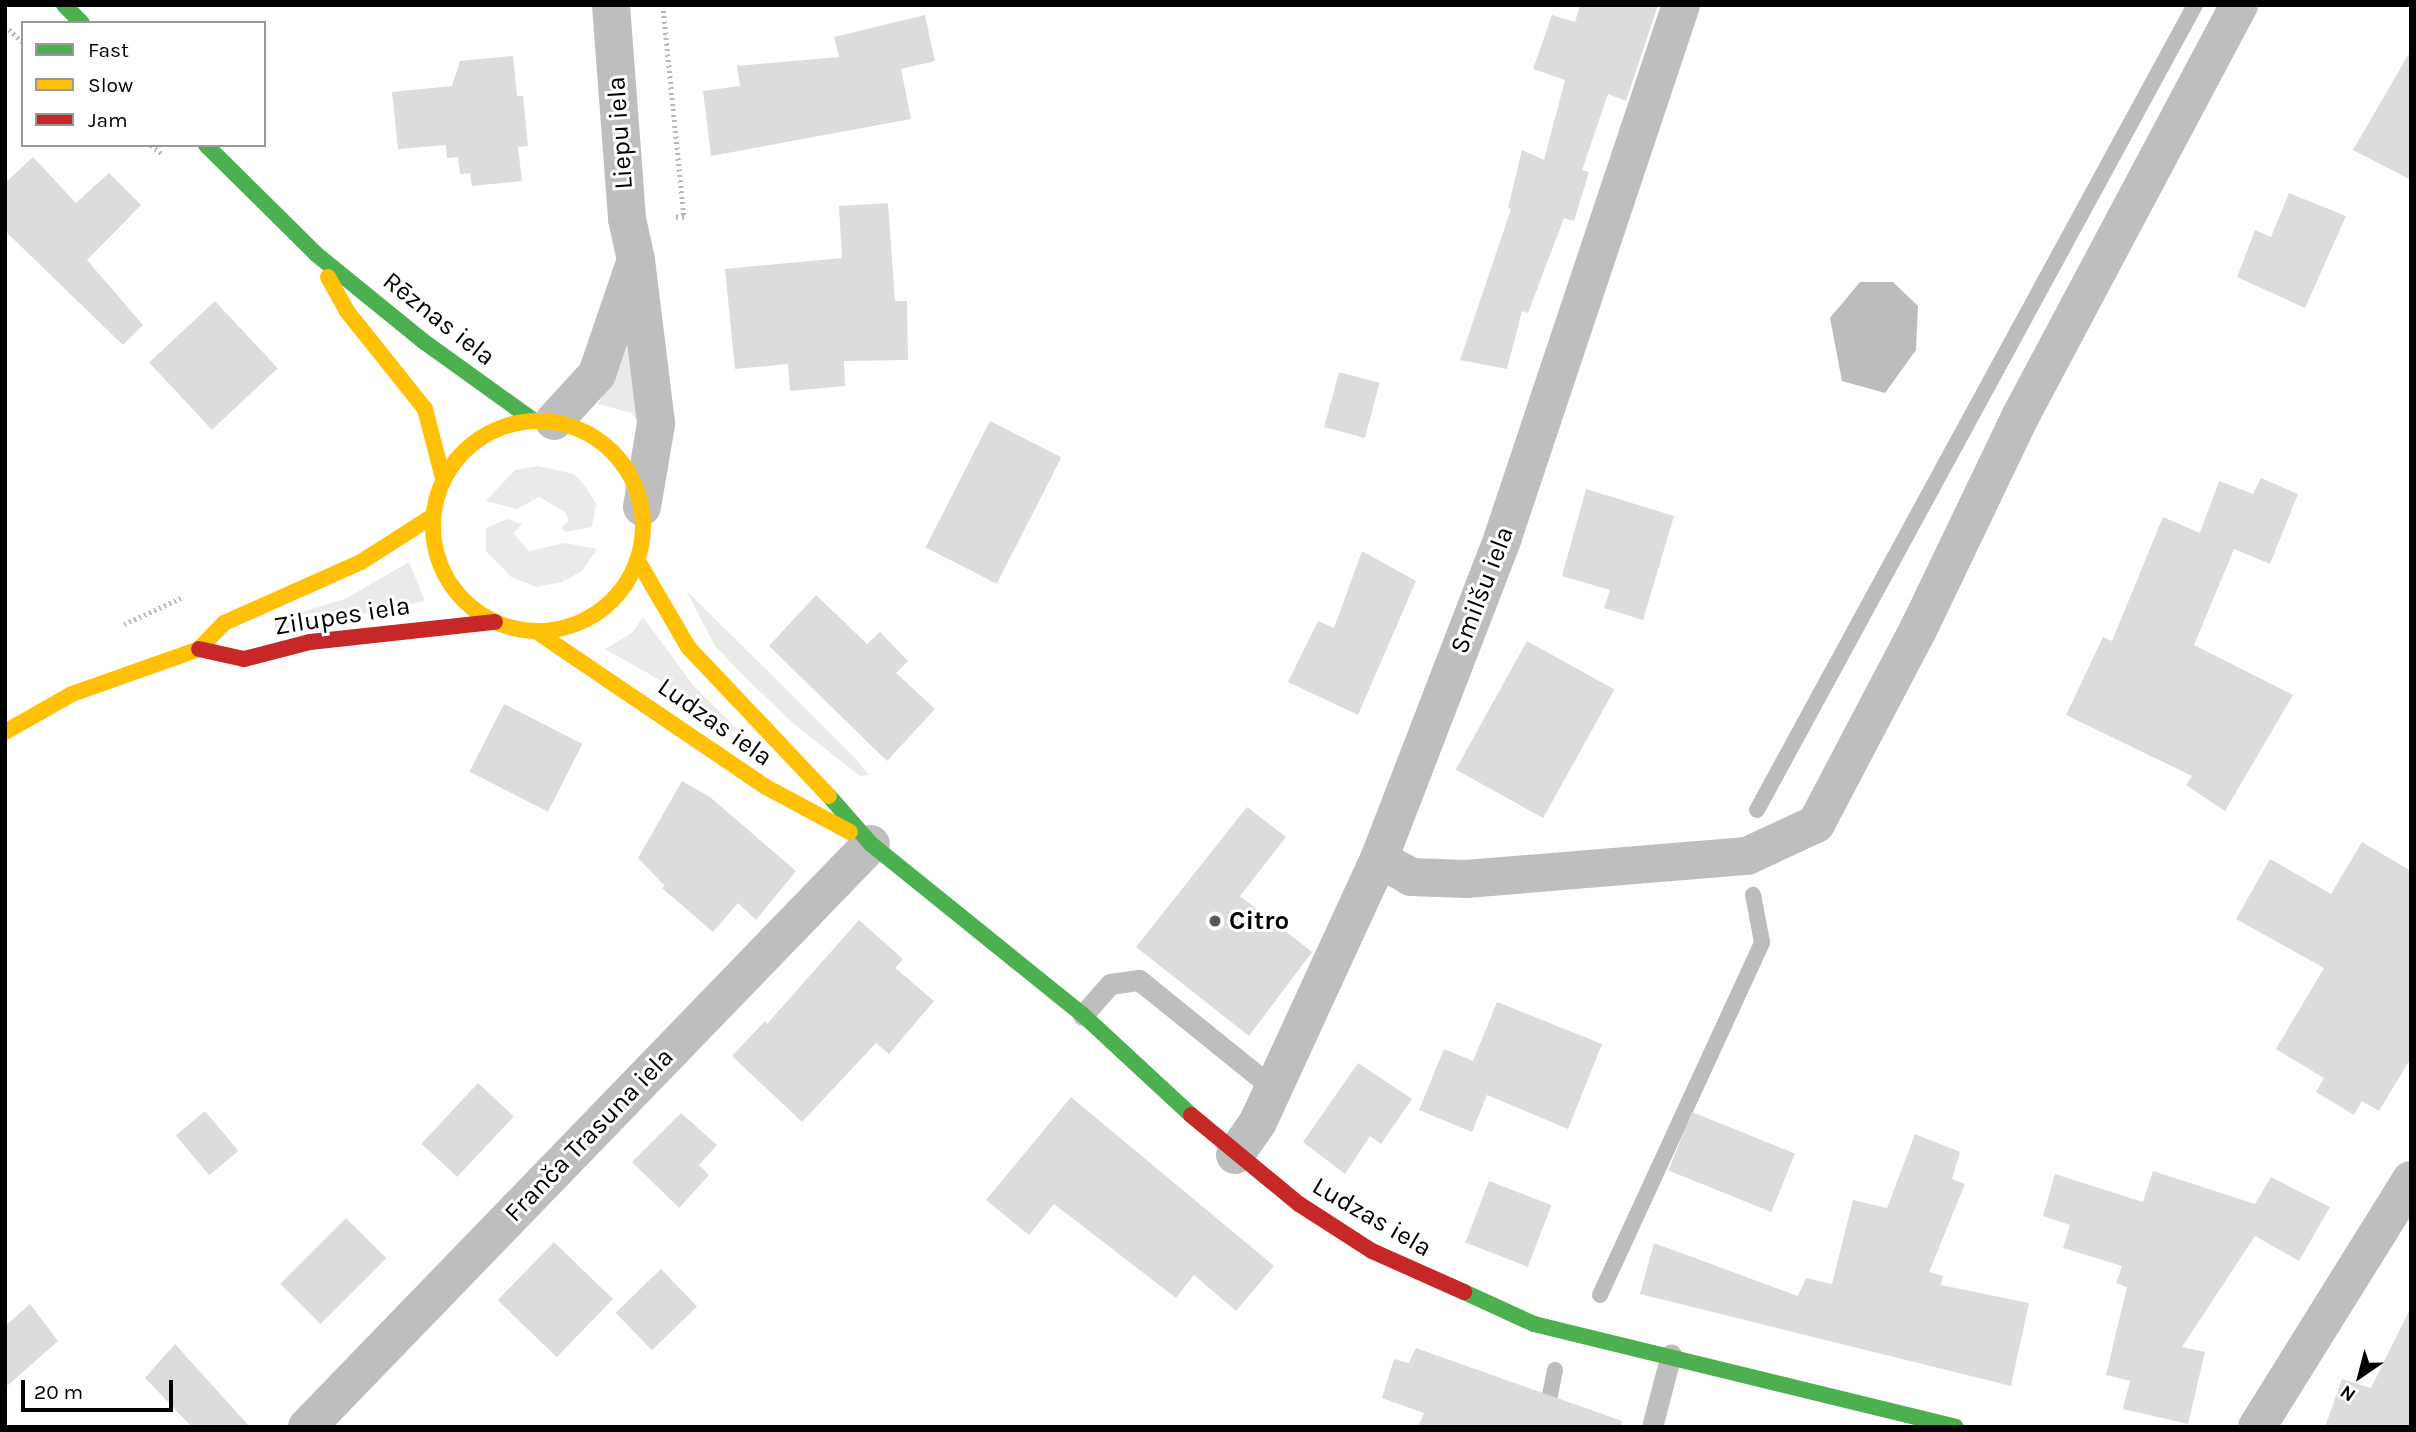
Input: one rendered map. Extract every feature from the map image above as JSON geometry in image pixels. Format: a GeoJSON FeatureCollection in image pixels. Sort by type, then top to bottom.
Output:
{"type":"FeatureCollection","features":[{"type":"Feature","properties":{"kind":"main road"},"geometry":{"type":"LineString","coordinates":[[64,5],[80,21]]}},
{"type":"Feature","properties":{"kind":"main road","name":"Rēznas iela"},"geometry":{"type":"LineString","coordinates":[[208,147],[316,254],[423,341],[544,420]]}},
{"type":"Feature","properties":{"kind":"main road","name":"Rēznas iela"},"geometry":{"type":"LineString","coordinates":[[316,254],[346,310],[425,409],[443,478]]}},
{"type":"Feature","properties":{"kind":"main road"},"geometry":{"type":"LineString","coordinates":[[544,420],[591,434],[615,453],[633,478],[642,507],[638,561],[626,584],[587,620],[537,632],[495,622],[467,604],[446,579],[435,548],[433,516],[443,478],[480,437],[544,420]]}},
{"type":"Feature","properties":{"kind":"main road","name":"Zilupes iela"},"geometry":{"type":"LineString","coordinates":[[5,732],[72,694],[199,649],[224,623],[361,562],[433,516]]}},
{"type":"Feature","properties":{"kind":"main road","name":"Ludzas iela"},"geometry":{"type":"LineString","coordinates":[[638,561],[696,656],[728,694],[794,755],[871,844],[1083,1015],[1235,1155],[1298,1204],[1372,1251],[1451,1289],[1534,1324],[1671,1354],[1956,1427]]}},
{"type":"Feature","properties":{"kind":"main road","name":"Zilupes iela"},"geometry":{"type":"LineString","coordinates":[[199,649],[244,659],[310,642],[495,622]]}},
{"type":"Feature","properties":{"kind":"main road","name":"Ludzas iela"},"geometry":{"type":"LineString","coordinates":[[537,632],[766,787],[871,844]]}},
{"type":"Feature","properties":{"kind":"street","name":"Liepu iela"},"geometry":{"type":"LineString","coordinates":[[611,5],[627,219],[636,260],[656,424],[642,507]]}},
{"type":"Feature","properties":{"kind":"street","name":"Smilšu iela"},"geometry":{"type":"LineString","coordinates":[[1235,1155],[1258,1122],[1378,859],[1503,537],[1681,5]]}},
{"type":"Feature","properties":{"kind":"street"},"geometry":{"type":"LineString","coordinates":[[1378,859],[1411,877],[1479,878],[1747,856],[1816,824],[1917,630],[2020,417],[2239,5]]}},
{"type":"Feature","properties":{"kind":"street"},"geometry":{"type":"LineString","coordinates":[[544,420],[597,374],[636,260]]}},
{"type":"Feature","properties":{"kind":"street","name":"Franča Trasuna iela"},"geometry":{"type":"LineString","coordinates":[[307,1427],[871,844]]}},
{"type":"Feature","properties":{"kind":"street"},"geometry":{"type":"LineString","coordinates":[[2257,1427],[2411,1180]]}},
{"type":"Feature","properties":{"kind":"lane"},"geometry":{"type":"LineString","coordinates":[[1083,1015],[1110,984],[1139,980],[1273,1088]]}},
{"type":"Feature","properties":{"kind":"lane"},"geometry":{"type":"LineString","coordinates":[[1652,1427],[1671,1354]]}},
{"type":"Feature","properties":{"kind":"path"},"geometry":{"type":"LineString","coordinates":[[5,26],[21,41]]}},
{"type":"Feature","properties":{"kind":"shaded area"},"geometry":{"type":"Polygon","coordinates":[[[1860,282],[1893,282],[1918,306],[1916,350],[1885,393],[1842,381],[1830,318],[1860,282]]]}},
{"type":"Feature","properties":{"kind":"shaded area"},"geometry":{"type":"Polygon","coordinates":[[[630,336],[643,426],[631,413],[598,404],[620,366],[630,336]]]}},
{"type":"Feature","properties":{"kind":"shaded area"},"geometry":{"type":"Polygon","coordinates":[[[538,466],[574,474],[585,486],[596,504],[592,527],[565,532],[561,528],[569,521],[565,512],[539,497],[517,509],[486,501],[515,470],[538,466]]]}},
{"type":"Feature","properties":{"kind":"shaded area"},"geometry":{"type":"Polygon","coordinates":[[[507,519],[522,524],[513,533],[529,551],[565,543],[597,549],[582,571],[562,582],[537,587],[511,577],[486,551],[486,528],[507,519]]]}},
{"type":"Feature","properties":{"kind":"shaded area"},"geometry":{"type":"Polygon","coordinates":[[[409,562],[425,601],[276,632],[274,620],[345,599],[409,562]]]}},
{"type":"Feature","properties":{"kind":"shaded area"},"geometry":{"type":"Polygon","coordinates":[[[686,590],[869,775],[860,776],[795,725],[746,678],[715,646],[686,590]]]}},
{"type":"Feature","properties":{"kind":"shaded area"},"geometry":{"type":"Polygon","coordinates":[[[643,617],[693,685],[736,728],[730,737],[658,679],[605,649],[632,633],[643,617]]]}},
{"type":"Feature","properties":{"kind":"building"},"geometry":{"type":"Polygon","coordinates":[[[1580,5],[1658,5],[1626,101],[1608,94],[1582,170],[1589,172],[1574,221],[1564,218],[1528,313],[1522,311],[1507,369],[1460,360],[1511,209],[1508,208],[1522,150],[1544,160],[1565,80],[1533,69],[1552,15],[1575,22],[1580,5]]]}},
{"type":"Feature","properties":{"kind":"building"},"geometry":{"type":"Polygon","coordinates":[[[925,15],[935,61],[901,69],[911,119],[711,156],[703,91],[740,86],[737,66],[839,57],[834,37],[925,15]]]}},
{"type":"Feature","properties":{"kind":"building"},"geometry":{"type":"Polygon","coordinates":[[[2411,50],[2411,180],[2353,150],[2411,50]]]}},
{"type":"Feature","properties":{"kind":"building"},"geometry":{"type":"Polygon","coordinates":[[[513,56],[517,96],[523,96],[528,146],[518,147],[522,181],[472,186],[470,173],[460,174],[458,157],[447,158],[446,145],[398,149],[392,92],[452,86],[460,61],[513,56]]]}},
{"type":"Feature","properties":{"kind":"building"},"geometry":{"type":"Polygon","coordinates":[[[33,157],[76,203],[109,173],[141,205],[87,260],[143,325],[123,345],[5,231],[5,183],[33,157]]]}},
{"type":"Feature","properties":{"kind":"building"},"geometry":{"type":"Polygon","coordinates":[[[2289,193],[2346,216],[2305,308],[2237,277],[2255,230],[2271,237],[2289,193]]]}},
{"type":"Feature","properties":{"kind":"building"},"geometry":{"type":"Polygon","coordinates":[[[888,203],[895,301],[907,301],[908,360],[844,361],[845,386],[790,391],[788,364],[735,369],[725,269],[842,258],[839,206],[888,203]]]}},
{"type":"Feature","properties":{"kind":"building"},"geometry":{"type":"Polygon","coordinates":[[[215,301],[278,368],[212,430],[149,362],[215,301]]]}},
{"type":"Feature","properties":{"kind":"building"},"geometry":{"type":"Polygon","coordinates":[[[1339,372],[1380,383],[1365,438],[1324,427],[1339,372]]]}},
{"type":"Feature","properties":{"kind":"building"},"geometry":{"type":"Polygon","coordinates":[[[990,421],[1061,457],[997,584],[926,548],[990,421]]]}},
{"type":"Feature","properties":{"kind":"building"},"geometry":{"type":"Polygon","coordinates":[[[2261,478],[2298,494],[2270,564],[2234,549],[2194,645],[2293,695],[2225,811],[2186,785],[2192,776],[2066,715],[2103,637],[2112,641],[2163,517],[2200,533],[2219,481],[2253,494],[2261,478]]]}},
{"type":"Feature","properties":{"kind":"building"},"geometry":{"type":"Polygon","coordinates":[[[1586,489],[1674,516],[1643,620],[1604,608],[1610,590],[1562,576],[1586,489]]]}},
{"type":"Feature","properties":{"kind":"building"},"geometry":{"type":"Polygon","coordinates":[[[1362,551],[1416,581],[1358,715],[1288,682],[1318,621],[1334,628],[1362,551]]]}},
{"type":"Feature","properties":{"kind":"building"},"geometry":{"type":"Polygon","coordinates":[[[816,595],[867,644],[880,632],[908,661],[896,673],[935,709],[887,761],[769,646],[816,595]]]}},
{"type":"Feature","properties":{"kind":"building"},"geometry":{"type":"Polygon","coordinates":[[[1527,641],[1614,689],[1543,818],[1456,770],[1527,641]]]}},
{"type":"Feature","properties":{"kind":"building"},"geometry":{"type":"Polygon","coordinates":[[[504,704],[582,744],[548,812],[469,772],[504,704]]]}},
{"type":"Feature","properties":{"kind":"building"},"geometry":{"type":"Polygon","coordinates":[[[682,781],[710,797],[796,871],[756,920],[738,903],[713,932],[662,888],[665,886],[638,858],[682,781]]]}},
{"type":"Feature","properties":{"kind":"building","name":"Citro"},"geometry":{"type":"Polygon","coordinates":[[[1247,807],[1286,837],[1240,896],[1312,952],[1249,1036],[1136,947],[1247,807]]]}},
{"type":"Feature","properties":{"kind":"building"},"geometry":{"type":"Polygon","coordinates":[[[2362,842],[2411,871],[2411,1058],[2379,1111],[2362,1101],[2354,1115],[2316,1092],[2324,1078],[2276,1049],[2324,968],[2236,919],[2270,859],[2331,894],[2362,842]]]}},
{"type":"Feature","properties":{"kind":"building"},"geometry":{"type":"Polygon","coordinates":[[[859,920],[903,959],[895,968],[934,1001],[889,1054],[876,1043],[802,1122],[732,1056],[765,1021],[767,1024],[859,920]]]}},
{"type":"Feature","properties":{"kind":"building"},"geometry":{"type":"Polygon","coordinates":[[[1497,1002],[1602,1044],[1568,1129],[1487,1095],[1472,1132],[1419,1110],[1444,1049],[1473,1061],[1497,1002]]]}},
{"type":"Feature","properties":{"kind":"building"},"geometry":{"type":"Polygon","coordinates":[[[1358,1063],[1412,1099],[1381,1144],[1370,1136],[1345,1174],[1303,1142],[1358,1063]]]}},
{"type":"Feature","properties":{"kind":"building"},"geometry":{"type":"Polygon","coordinates":[[[478,1083],[514,1116],[457,1177],[421,1144],[478,1083]]]}},
{"type":"Feature","properties":{"kind":"building"},"geometry":{"type":"Polygon","coordinates":[[[1071,1097],[1274,1266],[1236,1311],[1194,1275],[1176,1298],[1054,1204],[1029,1235],[986,1200],[1071,1097]]]}},
{"type":"Feature","properties":{"kind":"building"},"geometry":{"type":"Polygon","coordinates":[[[205,1111],[238,1151],[209,1175],[176,1135],[205,1111]]]}},
{"type":"Feature","properties":{"kind":"building"},"geometry":{"type":"Polygon","coordinates":[[[1692,1112],[1795,1154],[1771,1212],[1668,1170],[1692,1112]]]}},
{"type":"Feature","properties":{"kind":"building"},"geometry":{"type":"Polygon","coordinates":[[[681,1113],[717,1145],[699,1165],[709,1175],[679,1208],[632,1162],[681,1113]]]}},
{"type":"Feature","properties":{"kind":"building"},"geometry":{"type":"Polygon","coordinates":[[[1915,1134],[1960,1152],[1952,1179],[1965,1184],[1929,1272],[1943,1276],[1941,1285],[2029,1303],[2011,1386],[1640,1294],[1654,1243],[1798,1296],[1806,1278],[1832,1284],[1853,1200],[1887,1208],[1915,1134]]]}},
{"type":"Feature","properties":{"kind":"building"},"geometry":{"type":"Polygon","coordinates":[[[2153,1171],[2255,1204],[2271,1177],[2330,1207],[2299,1261],[2255,1236],[2182,1347],[2205,1352],[2188,1424],[2123,1409],[2130,1381],[2106,1375],[2127,1287],[2116,1283],[2122,1266],[2063,1248],[2070,1225],[2043,1216],[2055,1174],[2143,1202],[2153,1171]]]}},
{"type":"Feature","properties":{"kind":"building"},"geometry":{"type":"Polygon","coordinates":[[[1489,1181],[1552,1205],[1528,1267],[1465,1243],[1489,1181]]]}},
{"type":"Feature","properties":{"kind":"building"},"geometry":{"type":"Polygon","coordinates":[[[346,1218],[386,1258],[321,1324],[280,1284],[346,1218]]]}},
{"type":"Feature","properties":{"kind":"building"},"geometry":{"type":"Polygon","coordinates":[[[554,1242],[613,1299],[557,1357],[498,1300],[554,1242]]]}},
{"type":"Feature","properties":{"kind":"building"},"geometry":{"type":"Polygon","coordinates":[[[661,1269],[697,1306],[652,1350],[616,1313],[661,1269]]]}},
{"type":"Feature","properties":{"kind":"building"},"geometry":{"type":"Polygon","coordinates":[[[30,1304],[58,1341],[5,1388],[5,1326],[30,1304]]]}},
{"type":"Feature","properties":{"kind":"building"},"geometry":{"type":"Polygon","coordinates":[[[2411,1307],[2411,1427],[2325,1427],[2342,1379],[2371,1388],[2411,1307]]]}},
{"type":"Feature","properties":{"kind":"building"},"geometry":{"type":"Polygon","coordinates":[[[175,1344],[250,1427],[192,1427],[145,1378],[175,1344]]]}},
{"type":"Feature","properties":{"kind":"building"},"geometry":{"type":"Polygon","coordinates":[[[1416,1348],[1622,1421],[1621,1427],[1418,1427],[1424,1413],[1382,1398],[1394,1359],[1409,1363],[1416,1348]]]}},
{"type":"Feature","properties":{"kind":"waterway"},"geometry":{"type":"LineString","coordinates":[[1757,810],[2195,5]]}},
{"type":"Feature","properties":{"kind":"waterway"},"geometry":{"type":"LineString","coordinates":[[1600,1295],[1762,942],[1753,895]]}},
{"type":"Feature","properties":{"kind":"waterway"},"geometry":{"type":"LineString","coordinates":[[1546,1415],[1555,1370]]}},
{"type":"Feature","properties":{"kind":"traffic: fast"},"geometry":{"type":"LineString","coordinates":[[64,5],[80,21]]}},
{"type":"Feature","properties":{"kind":"traffic: fast"},"geometry":{"type":"LineString","coordinates":[[208,147],[316,254],[423,341],[533,420]]}},
{"type":"Feature","properties":{"kind":"traffic: fast"},"geometry":{"type":"LineString","coordinates":[[829,796],[871,844],[1083,1015],[1191,1115]]}},
{"type":"Feature","properties":{"kind":"traffic: fast"},"geometry":{"type":"LineString","coordinates":[[1464,1292],[1534,1324],[1956,1427]]}},
{"type":"Feature","properties":{"kind":"traffic: slow"},"geometry":{"type":"LineString","coordinates":[[328,277],[346,310],[425,409],[443,478]]}},
{"type":"Feature","properties":{"kind":"traffic: slow"},"geometry":{"type":"LineString","coordinates":[[538,421],[559,423],[578,429],[612,452],[635,486],[641,505],[643,526],[641,547],[635,566],[612,600],[578,623],[559,629],[538,631],[517,629],[498,623],[464,600],[441,566],[435,547],[433,526],[435,505],[441,486],[464,452],[498,429],[517,423],[538,421]]}},
{"type":"Feature","properties":{"kind":"traffic: slow"},"geometry":{"type":"LineString","coordinates":[[5,732],[72,694],[199,649],[224,623],[361,562],[433,516]]}},
{"type":"Feature","properties":{"kind":"traffic: slow"},"geometry":{"type":"LineString","coordinates":[[638,561],[688,647],[829,796]]}},
{"type":"Feature","properties":{"kind":"traffic: slow"},"geometry":{"type":"LineString","coordinates":[[537,632],[766,787],[850,832]]}},
{"type":"Feature","properties":{"kind":"traffic: jam"},"geometry":{"type":"LineString","coordinates":[[199,649],[244,659],[310,642],[495,622]]}},
{"type":"Feature","properties":{"kind":"traffic: jam"},"geometry":{"type":"LineString","coordinates":[[1191,1115],[1299,1204],[1372,1251],[1464,1292]]}},
{"type":"Feature","properties":{"kind":"place","name":"Citro"},"geometry":{"type":"Point","coordinates":[1215,921]}}]}
